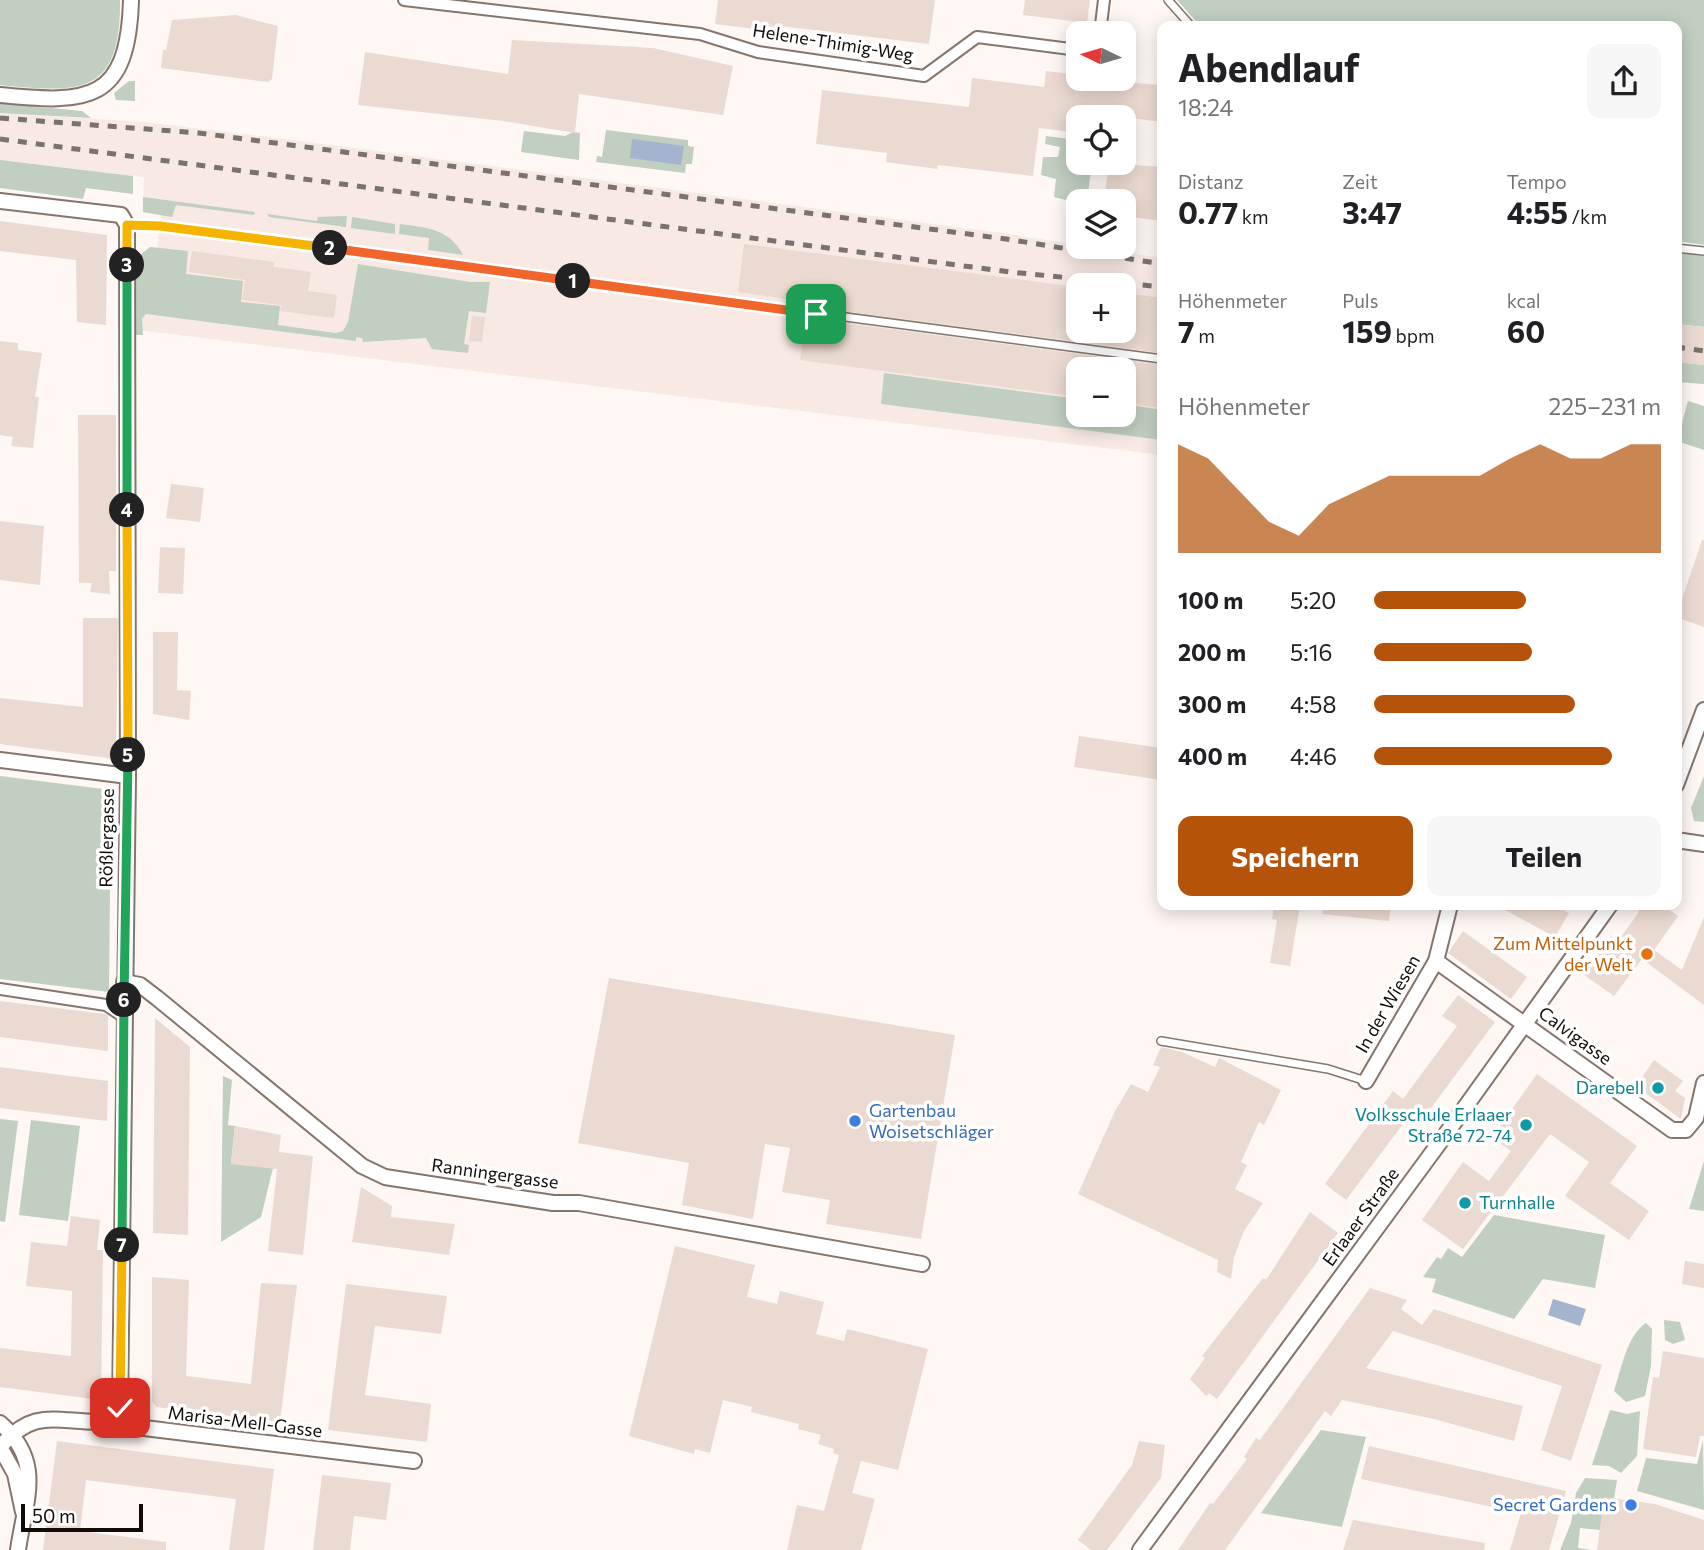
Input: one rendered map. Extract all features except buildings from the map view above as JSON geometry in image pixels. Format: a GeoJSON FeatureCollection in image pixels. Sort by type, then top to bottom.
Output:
{"type":"FeatureCollection","features":[{"type":"Feature","properties":{"kind":"street"},"geometry":{"type":"LineString","coordinates":[[0,95],[63,100],[90,93],[108,83],[120,69],[130,34],[131,0]]}},
{"type":"Feature","properties":{"kind":"street","name":"Helene-Thimig-Weg"},"geometry":{"type":"LineString","coordinates":[[404,0],[700,34],[758,52],[924,76],[977,37],[1066,48]]}},
{"type":"Feature","properties":{"kind":"street"},"geometry":{"type":"LineString","coordinates":[[1101,21],[1104,0]]}},
{"type":"Feature","properties":{"kind":"street"},"geometry":{"type":"LineString","coordinates":[[0,201],[124,220]]}},
{"type":"Feature","properties":{"kind":"street","name":"Rößlergasse"},"geometry":{"type":"LineString","coordinates":[[112,1419],[120,1408],[128,776],[124,220]]}},
{"type":"Feature","properties":{"kind":"street"},"geometry":{"type":"LineString","coordinates":[[1682,769],[1704,710]]}},
{"type":"Feature","properties":{"kind":"street"},"geometry":{"type":"LineString","coordinates":[[0,760],[128,776]]}},
{"type":"Feature","properties":{"kind":"street"},"geometry":{"type":"LineString","coordinates":[[1682,841],[1704,844]]}},
{"type":"Feature","properties":{"kind":"street","name":"In der Wiesen"},"geometry":{"type":"LineString","coordinates":[[1366,1081],[1436,961],[1449,910]]}},
{"type":"Feature","properties":{"kind":"street","name":"Erlaaer Straße"},"geometry":{"type":"LineString","coordinates":[[1140,1550],[1606,910]]}},
{"type":"Feature","properties":{"kind":"street","name":"Calvigasse"},"geometry":{"type":"LineString","coordinates":[[1436,961],[1672,1130],[1686,1130],[1696,1118],[1704,1083]]}},
{"type":"Feature","properties":{"kind":"street","name":"Ranningergasse"},"geometry":{"type":"LineString","coordinates":[[124,982],[140,985],[362,1166],[385,1177],[553,1203],[579,1203],[922,1264]]}},
{"type":"Feature","properties":{"kind":"street"},"geometry":{"type":"LineString","coordinates":[[0,989],[106,1004],[124,1017]]}},
{"type":"Feature","properties":{"kind":"street","name":"Marisa-Mell-Gasse"},"geometry":{"type":"LineString","coordinates":[[0,1447],[11,1434],[27,1424],[50,1417],[99,1423],[112,1419],[128,1426],[414,1461]]}},
{"type":"Feature","properties":{"kind":"street"},"geometry":{"type":"LineString","coordinates":[[0,1423],[23,1450],[29,1470],[30,1484],[18,1550]]}},
{"type":"Feature","properties":{"kind":"street"},"geometry":{"type":"LineString","coordinates":[[0,1447],[15,1474],[23,1512]]}},
{"type":"Feature","properties":{"kind":"lane"},"geometry":{"type":"LineString","coordinates":[[1168,0],[1187,21]]}},
{"type":"Feature","properties":{"kind":"lane"},"geometry":{"type":"LineString","coordinates":[[124,220],[1157,358]]}},
{"type":"Feature","properties":{"kind":"lane"},"geometry":{"type":"LineString","coordinates":[[1682,248],[1704,251]]}},
{"type":"Feature","properties":{"kind":"lane"},"geometry":{"type":"LineString","coordinates":[[1161,1041],[1328,1069],[1366,1081]]}},
{"type":"Feature","properties":{"kind":"shaded area"},"geometry":{"type":"Polygon","coordinates":[[[0,113],[144,122],[261,136],[1002,233],[1066,243],[1066,259],[1136,259],[1136,254],[1157,257],[1157,454],[137,330],[150,247],[157,247],[161,215],[143,212],[144,177],[0,160],[0,113]]]}},
{"type":"Feature","properties":{"kind":"green space"},"geometry":{"type":"Polygon","coordinates":[[[0,0],[120,0],[113,55],[104,71],[90,82],[73,87],[53,89],[0,85],[0,0]]]}},
{"type":"Feature","properties":{"kind":"green space"},"geometry":{"type":"Polygon","coordinates":[[[1177,0],[1704,0],[1704,245],[1682,242],[1682,21],[1196,21],[1177,0]]]}},
{"type":"Feature","properties":{"kind":"green space"},"geometry":{"type":"Polygon","coordinates":[[[129,81],[135,81],[135,101],[116,100],[114,93],[129,81]]]}},
{"type":"Feature","properties":{"kind":"green space"},"geometry":{"type":"Polygon","coordinates":[[[0,103],[82,111],[91,118],[0,113],[0,103]]]}},
{"type":"Feature","properties":{"kind":"green space"},"geometry":{"type":"Polygon","coordinates":[[[606,130],[688,140],[688,146],[694,147],[692,164],[686,164],[685,173],[596,162],[597,156],[602,157],[606,130]]]}},
{"type":"Feature","properties":{"kind":"green space"},"geometry":{"type":"Polygon","coordinates":[[[524,131],[565,136],[573,132],[580,133],[579,160],[521,152],[524,131]]]}},
{"type":"Feature","properties":{"kind":"green space"},"geometry":{"type":"Polygon","coordinates":[[[1046,136],[1066,138],[1066,175],[1090,175],[1089,189],[1066,189],[1066,200],[1054,197],[1056,179],[1041,175],[1043,157],[1058,157],[1060,147],[1045,144],[1046,136]]]}},
{"type":"Feature","properties":{"kind":"green space"},"geometry":{"type":"Polygon","coordinates":[[[0,160],[133,176],[133,194],[86,188],[83,199],[0,188],[0,160]]]}},
{"type":"Feature","properties":{"kind":"green space"},"geometry":{"type":"Polygon","coordinates":[[[143,197],[255,212],[254,215],[176,205],[172,217],[143,212],[143,197]]]}},
{"type":"Feature","properties":{"kind":"green space"},"geometry":{"type":"Polygon","coordinates":[[[267,214],[317,221],[318,217],[347,216],[346,227],[269,217],[267,214]]]}},
{"type":"Feature","properties":{"kind":"green space"},"geometry":{"type":"Polygon","coordinates":[[[352,217],[395,224],[395,234],[351,228],[352,217]]]}},
{"type":"Feature","properties":{"kind":"green space"},"geometry":{"type":"Polygon","coordinates":[[[400,224],[428,228],[444,234],[463,255],[428,250],[429,238],[399,234],[400,224]]]}},
{"type":"Feature","properties":{"kind":"green space"},"geometry":{"type":"Polygon","coordinates":[[[150,247],[188,251],[186,274],[243,281],[241,302],[280,306],[278,325],[335,333],[343,331],[348,322],[358,264],[470,282],[490,282],[486,313],[469,311],[464,344],[469,345],[468,353],[432,349],[426,338],[363,342],[362,338],[356,337],[356,341],[146,314],[142,319],[143,335],[136,335],[135,259],[150,247]]]}},
{"type":"Feature","properties":{"kind":"green space"},"geometry":{"type":"Polygon","coordinates":[[[1682,253],[1704,255],[1704,327],[1682,325],[1682,253]]]}},
{"type":"Feature","properties":{"kind":"green space"},"geometry":{"type":"Polygon","coordinates":[[[1682,363],[1704,365],[1704,384],[1682,382],[1682,363]]]}},
{"type":"Feature","properties":{"kind":"green space"},"geometry":{"type":"Polygon","coordinates":[[[884,373],[1066,397],[1066,427],[1136,427],[1136,406],[1157,409],[1157,439],[881,404],[884,373]]]}},
{"type":"Feature","properties":{"kind":"green space"},"geometry":{"type":"Polygon","coordinates":[[[1688,401],[1704,406],[1704,450],[1682,443],[1682,423],[1688,401]]]}},
{"type":"Feature","properties":{"kind":"green space"},"geometry":{"type":"Polygon","coordinates":[[[0,776],[111,790],[109,992],[0,979],[0,776]]]}},
{"type":"Feature","properties":{"kind":"green space"},"geometry":{"type":"Polygon","coordinates":[[[1704,776],[1704,822],[1694,821],[1691,808],[1704,776]]]}},
{"type":"Feature","properties":{"kind":"green space"},"geometry":{"type":"Polygon","coordinates":[[[223,1076],[232,1080],[228,1125],[235,1126],[231,1163],[273,1168],[261,1217],[221,1242],[223,1076]]]}},
{"type":"Feature","properties":{"kind":"green space"},"geometry":{"type":"Polygon","coordinates":[[[0,1119],[18,1121],[5,1222],[0,1221],[0,1119]]]}},
{"type":"Feature","properties":{"kind":"green space"},"geometry":{"type":"Polygon","coordinates":[[[31,1120],[80,1126],[68,1221],[19,1215],[31,1120]]]}},
{"type":"Feature","properties":{"kind":"green space"},"geometry":{"type":"Polygon","coordinates":[[[1704,1161],[1704,1211],[1689,1209],[1704,1161]]]}},
{"type":"Feature","properties":{"kind":"green space"},"geometry":{"type":"Polygon","coordinates":[[[1494,1215],[1605,1235],[1595,1288],[1543,1279],[1514,1319],[1432,1292],[1436,1279],[1423,1277],[1437,1257],[1441,1259],[1448,1248],[1462,1257],[1494,1215]]]}},
{"type":"Feature","properties":{"kind":"green space"},"geometry":{"type":"Polygon","coordinates":[[[1664,1320],[1680,1322],[1685,1340],[1673,1344],[1665,1340],[1664,1320]]]}},
{"type":"Feature","properties":{"kind":"green space"},"geometry":{"type":"Polygon","coordinates":[[[1646,1323],[1652,1329],[1651,1366],[1645,1396],[1626,1402],[1614,1391],[1629,1344],[1646,1323]]]}},
{"type":"Feature","properties":{"kind":"green space"},"geometry":{"type":"Polygon","coordinates":[[[1610,1410],[1627,1414],[1640,1411],[1637,1456],[1621,1473],[1609,1466],[1592,1465],[1610,1410]]]}},
{"type":"Feature","properties":{"kind":"green space"},"geometry":{"type":"Polygon","coordinates":[[[1321,1430],[1366,1437],[1342,1527],[1261,1513],[1321,1430]]]}},
{"type":"Feature","properties":{"kind":"green space"},"geometry":{"type":"Polygon","coordinates":[[[1703,1440],[1704,1510],[1637,1491],[1646,1458],[1697,1464],[1703,1440]]]}},
{"type":"Feature","properties":{"kind":"green space"},"geometry":{"type":"Polygon","coordinates":[[[1585,1478],[1617,1480],[1614,1498],[1600,1530],[1580,1528],[1578,1548],[1592,1550],[1560,1550],[1571,1523],[1576,1493],[1585,1478]]]}},
{"type":"Feature","properties":{"kind":"water"},"geometry":{"type":"Polygon","coordinates":[[[632,139],[684,146],[681,165],[630,158],[632,139]]]}},
{"type":"Feature","properties":{"kind":"water"},"geometry":{"type":"Polygon","coordinates":[[[1553,1299],[1586,1309],[1580,1326],[1548,1315],[1553,1299]]]}},
{"type":"Feature","properties":{"kind":"railway"},"geometry":{"type":"LineString","coordinates":[[0,118],[199,133],[1006,239],[1157,263]]}},
{"type":"Feature","properties":{"kind":"railway"},"geometry":{"type":"LineString","coordinates":[[0,139],[1010,272],[1157,287]]}},
{"type":"Feature","properties":{"kind":"railway"},"geometry":{"type":"LineString","coordinates":[[1682,348],[1704,351]]}},
{"type":"Feature","properties":{"kind":"place","name":"Zum Mittelpunkt der Welt"},"geometry":{"type":"Point","coordinates":[1647,954]}},
{"type":"Feature","properties":{"kind":"place","name":"Darebell"},"geometry":{"type":"Point","coordinates":[1658,1088]}},
{"type":"Feature","properties":{"kind":"place","name":"Gartenbau Woisetschläger"},"geometry":{"type":"Point","coordinates":[855,1121]}},
{"type":"Feature","properties":{"kind":"place","name":"Volksschule Erlaaer Straße 72-74"},"geometry":{"type":"Point","coordinates":[1526,1125]}},
{"type":"Feature","properties":{"kind":"place","name":"Turnhalle"},"geometry":{"type":"Point","coordinates":[1465,1203]}},
{"type":"Feature","properties":{"kind":"place","name":"Secret Gardens"},"geometry":{"type":"Point","coordinates":[1631,1505]}},
{"type":"Feature","properties":{"kind":"route"},"geometry":{"type":"LineString","coordinates":[[120,1408],[128,776],[127,225],[160,226],[816,314]]}}]}
